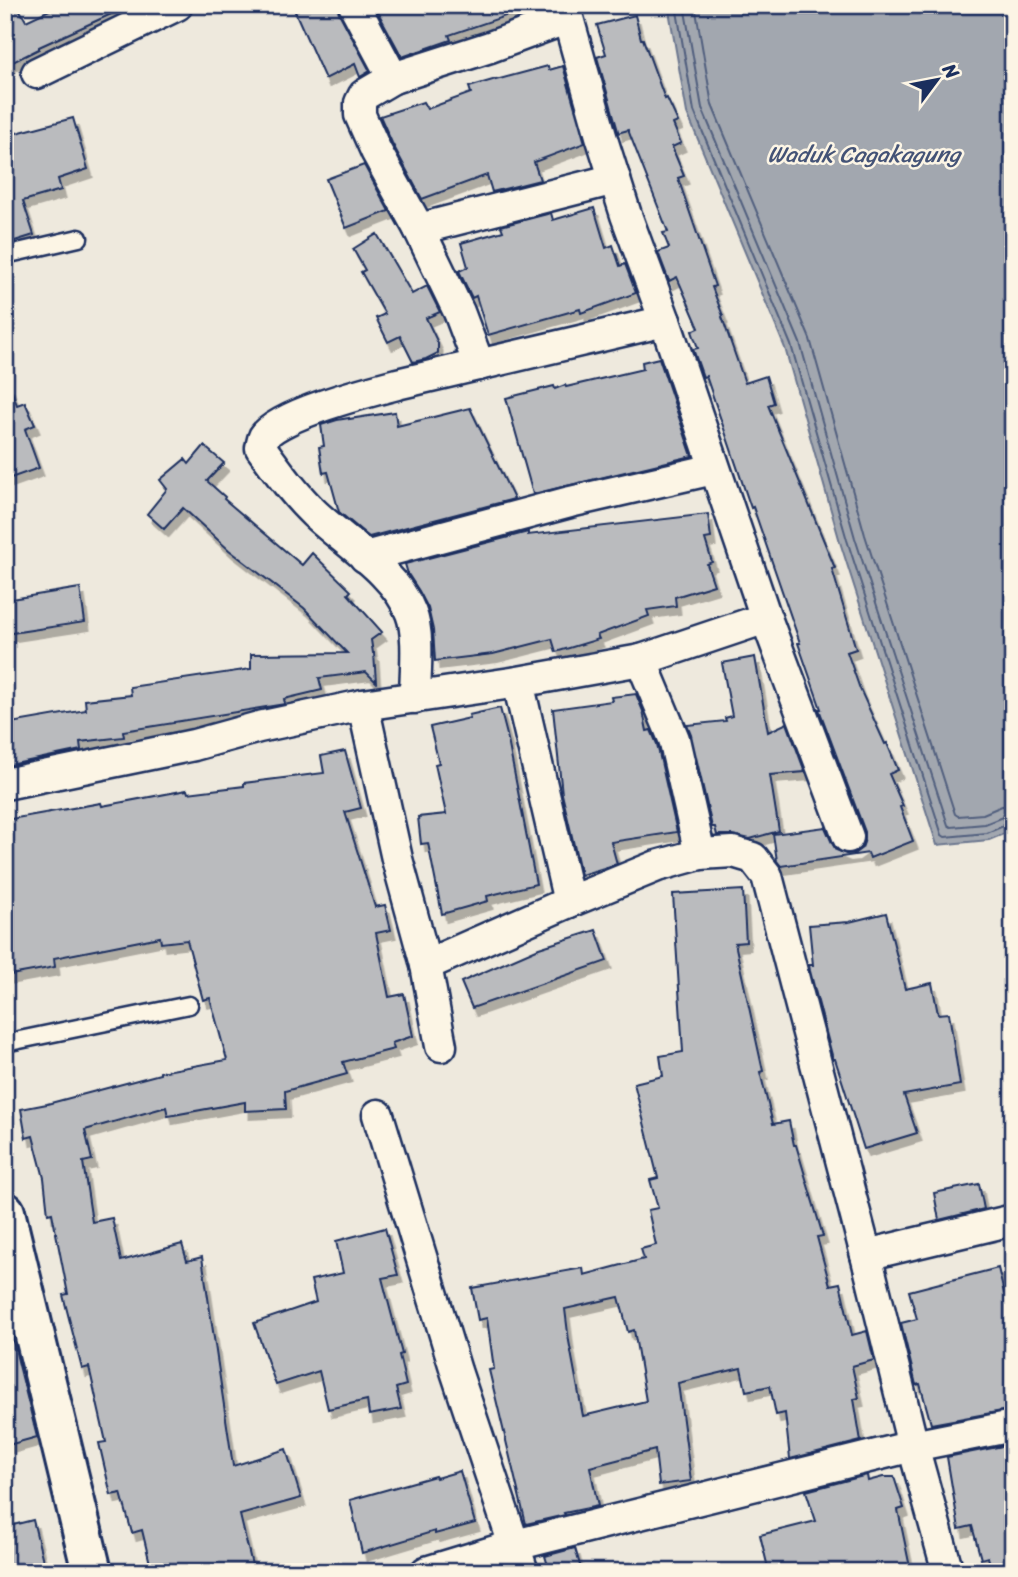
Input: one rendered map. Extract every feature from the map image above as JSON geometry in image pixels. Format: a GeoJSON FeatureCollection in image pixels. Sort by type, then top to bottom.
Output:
{"type":"FeatureCollection","features":[{"type":"Feature","properties":{"kind":"main road"},"geometry":{"type":"LineString","coordinates":[[5,1212],[92,1572]]}},
{"type":"Feature","properties":{"kind":"street"},"geometry":{"type":"LineString","coordinates":[[37,73],[177,5]]}},
{"type":"Feature","properties":{"kind":"street"},"geometry":{"type":"LineString","coordinates":[[354,5],[393,78]]}},
{"type":"Feature","properties":{"kind":"street"},"geometry":{"type":"LineString","coordinates":[[480,365],[459,312],[419,229],[376,151],[360,115],[360,103],[364,95],[393,78],[491,47],[566,12],[626,215],[766,618],[848,837]]}},
{"type":"Feature","properties":{"kind":"street"},"geometry":{"type":"LineString","coordinates":[[419,229],[615,179]]}},
{"type":"Feature","properties":{"kind":"street"},"geometry":{"type":"LineString","coordinates":[[415,698],[415,639],[412,616],[397,588],[365,556],[314,514],[287,485],[261,448],[262,439],[268,432],[296,415],[354,395],[665,321]]}},
{"type":"Feature","properties":{"kind":"street"},"geometry":{"type":"LineString","coordinates":[[365,556],[570,502],[714,469]]}},
{"type":"Feature","properties":{"kind":"street"},"geometry":{"type":"LineString","coordinates":[[5,784],[194,745],[259,727],[363,705],[641,660],[766,618]]}},
{"type":"Feature","properties":{"kind":"street"},"geometry":{"type":"LineString","coordinates":[[641,660],[674,739],[700,854]]}},
{"type":"Feature","properties":{"kind":"street"},"geometry":{"type":"LineString","coordinates":[[518,682],[569,902]]}},
{"type":"Feature","properties":{"kind":"street"},"geometry":{"type":"LineString","coordinates":[[363,705],[397,859],[426,965],[441,1046]]}},
{"type":"Feature","properties":{"kind":"street"},"geometry":{"type":"LineString","coordinates":[[426,965],[657,866],[700,854],[733,852],[753,858],[767,876],[947,1572]]}},
{"type":"Feature","properties":{"kind":"street"},"geometry":{"type":"LineString","coordinates":[[378,1115],[456,1371],[519,1558]]}},
{"type":"Feature","properties":{"kind":"street"},"geometry":{"type":"LineString","coordinates":[[866,1255],[1013,1220]]}},
{"type":"Feature","properties":{"kind":"street"},"geometry":{"type":"LineString","coordinates":[[426,1572],[519,1558],[913,1446],[1013,1426]]}},
{"type":"Feature","properties":{"kind":"lane"},"geometry":{"type":"LineString","coordinates":[[5,255],[79,238]]}},
{"type":"Feature","properties":{"kind":"lane"},"geometry":{"type":"LineString","coordinates":[[5,1043],[189,1005]]}},
{"type":"Feature","properties":{"kind":"water","name":"Waduk Cagakagung"},"geometry":{"type":"Polygon","coordinates":[[[668,5],[1013,5],[1013,830],[989,840],[937,845],[840,542],[785,348],[687,113],[668,5]]]}},
{"type":"Feature","properties":{"kind":"building"},"geometry":{"type":"Polygon","coordinates":[[[5,5],[17,5],[26,21],[60,5],[131,5],[39,47],[5,66],[5,5]]]}},
{"type":"Feature","properties":{"kind":"building"},"geometry":{"type":"Polygon","coordinates":[[[292,5],[337,5],[370,71],[360,77],[355,64],[325,79],[292,5]]]}},
{"type":"Feature","properties":{"kind":"building"},"geometry":{"type":"Polygon","coordinates":[[[374,5],[522,5],[523,10],[449,35],[451,40],[402,57],[374,5]]]}},
{"type":"Feature","properties":{"kind":"building"},"geometry":{"type":"Polygon","coordinates":[[[635,15],[641,39],[665,99],[667,98],[678,122],[673,124],[681,143],[672,147],[684,176],[678,178],[715,286],[712,287],[722,317],[745,383],[766,376],[774,403],[768,405],[835,568],[832,569],[856,649],[847,652],[860,689],[898,770],[889,774],[903,806],[900,807],[913,841],[870,858],[868,853],[781,866],[777,861],[773,834],[825,827],[836,850],[846,854],[855,853],[862,848],[865,832],[819,709],[800,643],[753,507],[751,508],[706,376],[703,377],[693,349],[698,348],[692,331],[699,328],[677,277],[669,281],[658,252],[669,248],[663,233],[668,232],[628,130],[618,133],[597,57],[606,54],[597,25],[635,15]]]}},
{"type":"Feature","properties":{"kind":"building"},"geometry":{"type":"Polygon","coordinates":[[[548,66],[549,70],[563,66],[585,143],[534,162],[540,180],[492,192],[487,175],[422,199],[380,116],[423,102],[427,109],[471,93],[469,87],[548,66]]]}},
{"type":"Feature","properties":{"kind":"building"},"geometry":{"type":"Polygon","coordinates":[[[73,118],[88,169],[58,179],[61,190],[23,201],[34,235],[5,244],[5,136],[73,118]]]}},
{"type":"Feature","properties":{"kind":"building"},"geometry":{"type":"Polygon","coordinates":[[[364,165],[389,211],[346,228],[326,179],[364,165]]]}},
{"type":"Feature","properties":{"kind":"building"},"geometry":{"type":"Polygon","coordinates":[[[594,208],[606,248],[613,245],[620,266],[625,264],[636,293],[581,313],[580,309],[488,335],[476,296],[472,298],[459,271],[468,267],[461,243],[503,231],[501,226],[551,213],[553,220],[594,208]]]}},
{"type":"Feature","properties":{"kind":"building"},"geometry":{"type":"Polygon","coordinates":[[[377,234],[412,294],[427,286],[440,312],[426,318],[438,343],[438,353],[426,359],[413,362],[400,336],[388,342],[376,318],[385,314],[361,272],[365,270],[353,249],[377,234]]]}},
{"type":"Feature","properties":{"kind":"building"},"geometry":{"type":"Polygon","coordinates":[[[659,358],[692,456],[533,494],[506,398],[643,369],[642,362],[659,358]]]}},
{"type":"Feature","properties":{"kind":"building"},"geometry":{"type":"Polygon","coordinates":[[[9,384],[17,405],[25,402],[35,425],[25,429],[39,468],[5,480],[5,385],[9,384]]]}},
{"type":"Feature","properties":{"kind":"building"},"geometry":{"type":"Polygon","coordinates":[[[470,408],[514,499],[369,537],[339,512],[328,472],[323,473],[319,447],[324,446],[321,425],[337,420],[395,412],[397,426],[470,408]]]}},
{"type":"Feature","properties":{"kind":"building"},"geometry":{"type":"Polygon","coordinates":[[[204,446],[224,463],[207,481],[225,497],[224,499],[302,565],[312,553],[351,591],[348,594],[382,632],[371,640],[376,682],[366,672],[319,678],[322,690],[284,699],[285,704],[123,731],[124,737],[80,742],[81,750],[5,766],[5,724],[86,710],[85,700],[131,695],[130,687],[251,669],[251,654],[347,653],[304,608],[229,550],[183,508],[164,529],[147,514],[167,489],[160,480],[185,459],[189,464],[204,446]]]}},
{"type":"Feature","properties":{"kind":"building"},"geometry":{"type":"Polygon","coordinates":[[[708,514],[711,538],[705,539],[712,562],[707,564],[714,585],[675,597],[676,606],[647,610],[649,616],[597,635],[599,639],[556,652],[552,639],[493,654],[435,661],[428,608],[405,564],[528,532],[528,535],[708,514]]]}},
{"type":"Feature","properties":{"kind":"building"},"geometry":{"type":"Polygon","coordinates":[[[80,588],[85,622],[5,634],[5,600],[80,588]]]}},
{"type":"Feature","properties":{"kind":"building"},"geometry":{"type":"Polygon","coordinates":[[[755,657],[768,732],[787,723],[805,772],[770,775],[779,831],[750,839],[717,835],[715,827],[712,827],[687,725],[726,721],[725,718],[732,716],[722,663],[755,657]]]}},
{"type":"Feature","properties":{"kind":"building"},"geometry":{"type":"Polygon","coordinates":[[[636,694],[647,731],[651,730],[657,744],[677,832],[611,842],[617,864],[581,875],[562,794],[553,709],[612,701],[611,697],[636,694]]]}},
{"type":"Feature","properties":{"kind":"building"},"geometry":{"type":"Polygon","coordinates":[[[500,708],[536,884],[487,896],[488,901],[442,914],[428,843],[421,844],[418,817],[446,814],[435,764],[439,763],[430,727],[500,708]]]}},
{"type":"Feature","properties":{"kind":"building"},"geometry":{"type":"Polygon","coordinates":[[[345,751],[361,808],[345,812],[375,907],[385,905],[391,930],[376,933],[389,997],[404,994],[413,1036],[392,1043],[394,1049],[343,1062],[347,1074],[285,1091],[286,1109],[245,1111],[245,1102],[168,1116],[166,1107],[85,1130],[92,1160],[83,1162],[92,1222],[112,1218],[121,1261],[182,1244],[187,1261],[202,1257],[233,1466],[286,1449],[301,1498],[240,1515],[252,1572],[152,1572],[142,1530],[132,1533],[121,1493],[111,1495],[99,1443],[106,1442],[89,1367],[82,1369],[63,1295],[68,1294],[52,1213],[48,1214],[44,1178],[33,1136],[26,1138],[21,1109],[160,1072],[227,1060],[210,998],[203,1000],[187,940],[161,943],[160,937],[54,958],[55,967],[5,976],[5,820],[187,790],[188,793],[324,773],[321,756],[345,751]]]}},
{"type":"Feature","properties":{"kind":"building"},"geometry":{"type":"Polygon","coordinates":[[[743,890],[746,942],[735,943],[773,1124],[789,1121],[823,1236],[817,1237],[830,1285],[840,1283],[852,1335],[867,1331],[874,1360],[852,1366],[859,1398],[854,1399],[861,1441],[790,1459],[785,1413],[776,1415],[770,1386],[746,1391],[741,1368],[678,1383],[691,1481],[659,1485],[655,1450],[590,1467],[598,1506],[526,1524],[489,1370],[494,1369],[487,1318],[478,1320],[472,1288],[583,1268],[584,1275],[644,1259],[641,1249],[656,1245],[648,1210],[658,1208],[650,1180],[658,1178],[634,1083],[663,1076],[660,1056],[683,1052],[673,894],[743,890]],[[619,1297],[565,1309],[583,1416],[646,1401],[634,1330],[628,1332],[619,1297]]]}},
{"type":"Feature","properties":{"kind":"building"},"geometry":{"type":"Polygon","coordinates":[[[886,913],[905,989],[932,983],[938,1014],[949,1013],[960,1085],[904,1095],[917,1133],[864,1149],[833,1059],[810,971],[809,965],[813,965],[809,925],[849,922],[886,913]]]}},
{"type":"Feature","properties":{"kind":"building"},"geometry":{"type":"Polygon","coordinates":[[[596,930],[607,961],[472,1008],[461,982],[539,948],[596,930]]]}},
{"type":"Feature","properties":{"kind":"building"},"geometry":{"type":"Polygon","coordinates":[[[979,1184],[984,1209],[939,1220],[934,1193],[979,1184]]]}},
{"type":"Feature","properties":{"kind":"building"},"geometry":{"type":"Polygon","coordinates":[[[385,1228],[398,1275],[382,1278],[402,1354],[399,1355],[406,1385],[396,1388],[401,1409],[369,1415],[367,1400],[328,1409],[319,1371],[276,1385],[254,1323],[316,1302],[311,1280],[343,1273],[336,1241],[385,1228]]]}},
{"type":"Feature","properties":{"kind":"building"},"geometry":{"type":"Polygon","coordinates":[[[998,1268],[1004,1293],[1013,1291],[1013,1409],[931,1424],[920,1384],[916,1385],[901,1323],[917,1319],[909,1291],[998,1268]]]}},
{"type":"Feature","properties":{"kind":"building"},"geometry":{"type":"Polygon","coordinates":[[[13,1341],[37,1437],[5,1446],[5,1342],[13,1341]]]}},
{"type":"Feature","properties":{"kind":"building"},"geometry":{"type":"Polygon","coordinates":[[[1013,1444],[1013,1572],[992,1572],[988,1557],[981,1559],[972,1526],[959,1529],[947,1457],[1013,1444]]]}},
{"type":"Feature","properties":{"kind":"building"},"geometry":{"type":"Polygon","coordinates":[[[460,1471],[475,1523],[435,1534],[435,1531],[362,1553],[350,1500],[460,1471]]]}},
{"type":"Feature","properties":{"kind":"building"},"geometry":{"type":"Polygon","coordinates":[[[867,1475],[868,1481],[894,1477],[904,1508],[898,1510],[911,1572],[769,1572],[760,1535],[816,1521],[806,1491],[867,1475]]]}},
{"type":"Feature","properties":{"kind":"building"},"geometry":{"type":"Polygon","coordinates":[[[33,1520],[44,1565],[17,1572],[5,1572],[5,1527],[33,1520]]]}},
{"type":"Feature","properties":{"kind":"building"},"geometry":{"type":"Polygon","coordinates":[[[575,1548],[582,1572],[550,1572],[545,1556],[575,1548]]]}}]}
